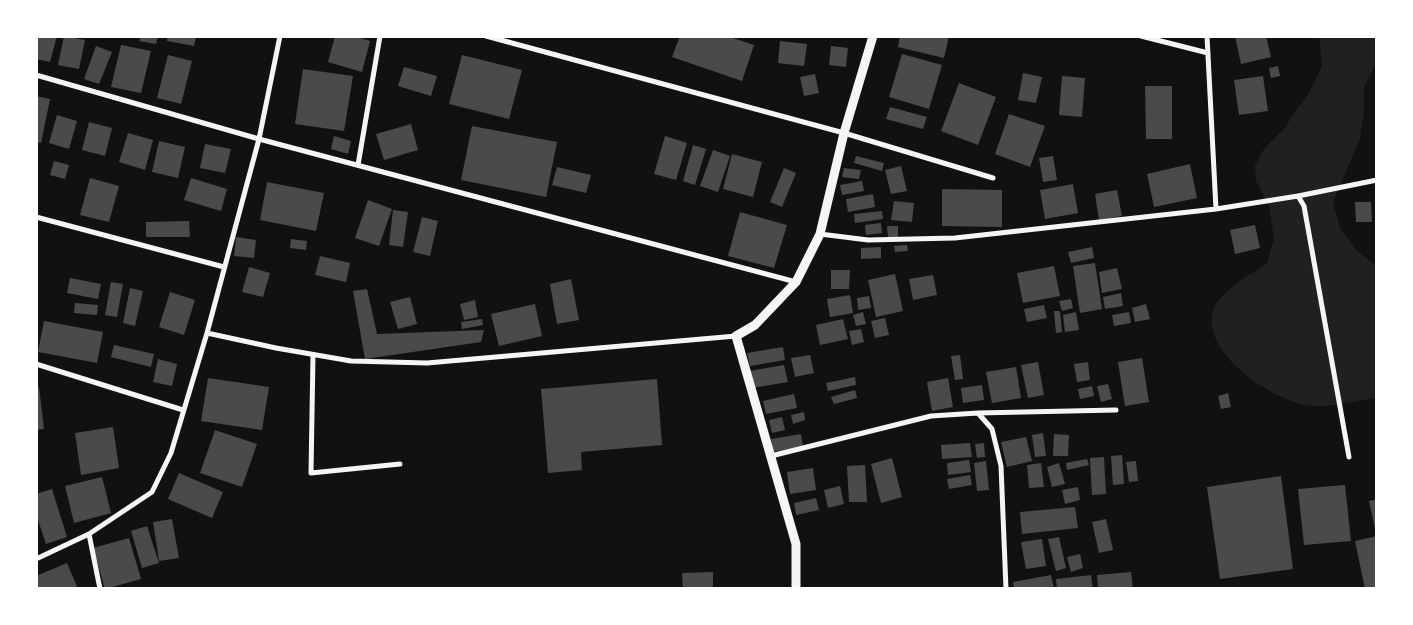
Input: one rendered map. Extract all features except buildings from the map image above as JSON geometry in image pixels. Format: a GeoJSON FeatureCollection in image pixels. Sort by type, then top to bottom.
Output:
{"type":"FeatureCollection","features":[{"type":"Feature","properties":{"kind":"street"},"geometry":{"type":"LineString","coordinates":[[36,559],[89,534],[152,492],[171,454],[207,333],[259,139],[280,36]]}},
{"type":"Feature","properties":{"kind":"street"},"geometry":{"type":"LineString","coordinates":[[358,164],[380,36]]}},
{"type":"Feature","properties":{"kind":"street"},"geometry":{"type":"LineString","coordinates":[[486,36],[844,133],[993,178]]}},
{"type":"Feature","properties":{"kind":"street"},"geometry":{"type":"LineString","coordinates":[[207,333],[351,362],[427,363],[736,336],[755,325],[796,282],[820,234],[844,133],[873,36]]}},
{"type":"Feature","properties":{"kind":"street"},"geometry":{"type":"LineString","coordinates":[[1141,36],[1208,53]]}},
{"type":"Feature","properties":{"kind":"street"},"geometry":{"type":"LineString","coordinates":[[1207,36],[1216,209]]}},
{"type":"Feature","properties":{"kind":"street"},"geometry":{"type":"LineString","coordinates":[[36,75],[259,139],[796,282]]}},
{"type":"Feature","properties":{"kind":"street"},"geometry":{"type":"LineString","coordinates":[[820,234],[868,240],[955,238],[1216,209],[1298,196],[1377,180]]}},
{"type":"Feature","properties":{"kind":"street"},"geometry":{"type":"LineString","coordinates":[[1298,196],[1304,206],[1349,457]]}},
{"type":"Feature","properties":{"kind":"street"},"geometry":{"type":"LineString","coordinates":[[36,218],[224,267]]}},
{"type":"Feature","properties":{"kind":"street"},"geometry":{"type":"LineString","coordinates":[[736,336],[796,544],[796,589]]}},
{"type":"Feature","properties":{"kind":"street"},"geometry":{"type":"LineString","coordinates":[[313,355],[311,472],[400,464]]}},
{"type":"Feature","properties":{"kind":"street"},"geometry":{"type":"LineString","coordinates":[[36,364],[183,410]]}},
{"type":"Feature","properties":{"kind":"street"},"geometry":{"type":"LineString","coordinates":[[771,456],[932,416],[1116,410]]}},
{"type":"Feature","properties":{"kind":"street"},"geometry":{"type":"LineString","coordinates":[[978,413],[992,429],[1001,466],[1006,589]]}},
{"type":"Feature","properties":{"kind":"street"},"geometry":{"type":"LineString","coordinates":[[89,534],[100,589]]}},
{"type":"Feature","properties":{"kind":"shaded area"},"geometry":{"type":"Polygon","coordinates":[[[1319,36],[1377,36],[1377,62],[1364,87],[1364,111],[1360,139],[1333,202],[1340,228],[1356,250],[1377,267],[1377,398],[1335,405],[1312,406],[1297,403],[1281,396],[1263,387],[1246,375],[1220,347],[1213,331],[1212,315],[1215,307],[1226,292],[1267,263],[1274,239],[1269,205],[1256,181],[1255,165],[1264,149],[1286,127],[1309,93],[1322,66],[1319,36]]]}}]}
